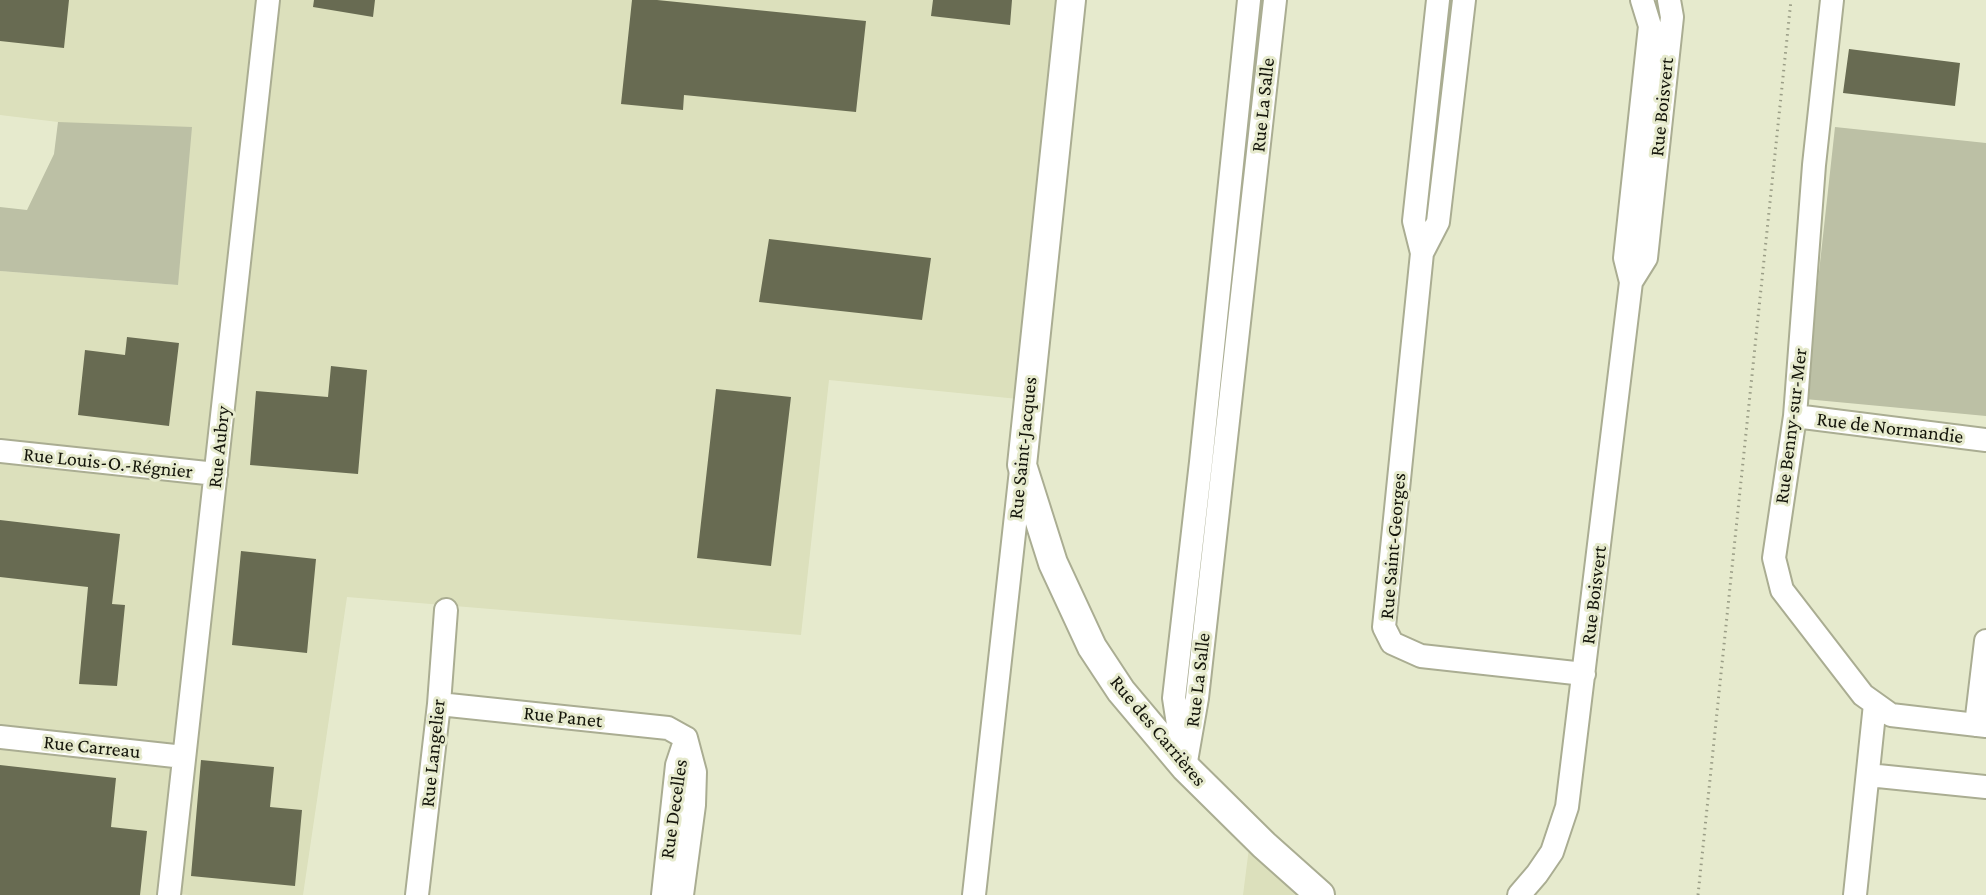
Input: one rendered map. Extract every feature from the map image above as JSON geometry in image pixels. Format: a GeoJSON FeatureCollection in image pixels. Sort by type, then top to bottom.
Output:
{"type":"FeatureCollection","features":[{"type":"Feature","properties":{"kind":"main road","name":"Rue Saint-Jacques"},"geometry":{"type":"LineString","coordinates":[[1022,465],[1071,0]]}},
{"type":"Feature","properties":{"kind":"main road","name":"Rue des Carrières"},"geometry":{"type":"LineString","coordinates":[[1022,465],[1053,563],[1092,647],[1121,692],[1185,767],[1264,845],[1320,895]]}},
{"type":"Feature","properties":{"kind":"street","name":"Rue Aubry"},"geometry":{"type":"LineString","coordinates":[[176,894],[184,757],[268,0]]}},
{"type":"Feature","properties":{"kind":"street","name":"Rue La Salle"},"geometry":{"type":"LineString","coordinates":[[1212,463],[1226,207],[1249,0]]}},
{"type":"Feature","properties":{"kind":"street","name":"Rue La Salle"},"geometry":{"type":"LineString","coordinates":[[1185,767],[1174,698],[1252,210],[1275,0]]}},
{"type":"Feature","properties":{"kind":"street","name":"Rue Saint-Georges"},"geometry":{"type":"LineString","coordinates":[[1438,0],[1414,221],[1422,253],[1384,627],[1392,643],[1421,656],[1584,674]]}},
{"type":"Feature","properties":{"kind":"street","name":"Rue Saint-Georges"},"geometry":{"type":"LineString","coordinates":[[1422,253],[1438,222],[1464,0]]}},
{"type":"Feature","properties":{"kind":"street","name":"Rue Boisvert"},"geometry":{"type":"LineString","coordinates":[[1519,895],[1538,874],[1552,852],[1567,807],[1631,282],[1625,258],[1650,26],[1642,0]]}},
{"type":"Feature","properties":{"kind":"street","name":"Rue Boisvert"},"geometry":{"type":"LineString","coordinates":[[1631,282],[1646,258],[1672,17],[1669,0]]}},
{"type":"Feature","properties":{"kind":"street","name":"Rue Benny-sur-Mer"},"geometry":{"type":"LineString","coordinates":[[1832,0],[1814,165],[1794,416],[1774,558],[1782,590],[1863,695],[1892,715],[1981,725]]}},
{"type":"Feature","properties":{"kind":"street"},"geometry":{"type":"LineString","coordinates":[[1226,207],[1252,210]]}},
{"type":"Feature","properties":{"kind":"street","name":"Rue de Normandie"},"geometry":{"type":"LineString","coordinates":[[1794,416],[1986,440]]}},
{"type":"Feature","properties":{"kind":"street","name":"Rue Louis-O.-Régnier"},"geometry":{"type":"LineString","coordinates":[[0,451],[216,474]]}},
{"type":"Feature","properties":{"kind":"street","name":"Rue Saint-Jacques"},"geometry":{"type":"LineString","coordinates":[[974,895],[1022,465]]}},
{"type":"Feature","properties":{"kind":"street","name":"Rue Langelier"},"geometry":{"type":"LineString","coordinates":[[417,895],[439,704],[446,610]]}},
{"type":"Feature","properties":{"kind":"street"},"geometry":{"type":"LineString","coordinates":[[1981,725],[1986,641]]}},
{"type":"Feature","properties":{"kind":"street","name":"Rue Panet"},"geometry":{"type":"LineString","coordinates":[[439,704],[668,728],[686,738]]}},
{"type":"Feature","properties":{"kind":"street"},"geometry":{"type":"LineString","coordinates":[[1855,895],[1875,704]]}},
{"type":"Feature","properties":{"kind":"street","name":"Rue Carreau"},"geometry":{"type":"LineString","coordinates":[[0,737],[184,757]]}},
{"type":"Feature","properties":{"kind":"street","name":"Rue Decelles"},"geometry":{"type":"LineString","coordinates":[[663,895],[677,765],[686,738]]}},
{"type":"Feature","properties":{"kind":"street","name":"Rue Decelles"},"geometry":{"type":"LineString","coordinates":[[682,895],[696,772],[686,738]]}},
{"type":"Feature","properties":{"kind":"street"},"geometry":{"type":"LineString","coordinates":[[1868,775],[1986,787]]}},
{"type":"Feature","properties":{"kind":"path"},"geometry":{"type":"LineString","coordinates":[[1698,895],[1791,0]]}},
{"type":"Feature","properties":{"kind":"shaded area"},"geometry":{"type":"Polygon","coordinates":[[[0,0],[1071,0],[1028,400],[829,380],[801,635],[347,597],[303,895],[170,893],[169,895],[0,895],[0,271],[178,285],[58,122],[0,115],[0,0]]]}},
{"type":"Feature","properties":{"kind":"shaded area"},"geometry":{"type":"Polygon","coordinates":[[[58,122],[192,127],[178,285],[0,271],[0,207],[27,210],[54,154],[58,122]]]}},
{"type":"Feature","properties":{"kind":"shaded area"},"geometry":{"type":"Polygon","coordinates":[[[1835,127],[1986,143],[1986,416],[1805,399],[1835,127]]]}},
{"type":"Feature","properties":{"kind":"shaded area"},"geometry":{"type":"Polygon","coordinates":[[[1251,832],[1320,895],[1243,895],[1251,832]]]}},
{"type":"Feature","properties":{"kind":"building"},"geometry":{"type":"Polygon","coordinates":[[[0,0],[69,0],[64,48],[0,41],[0,0]]]}},
{"type":"Feature","properties":{"kind":"building"},"geometry":{"type":"Polygon","coordinates":[[[314,0],[375,0],[373,17],[313,7],[314,0]]]}},
{"type":"Feature","properties":{"kind":"building"},"geometry":{"type":"Polygon","coordinates":[[[632,0],[657,0],[866,21],[856,112],[684,95],[683,110],[621,104],[632,0]]]}},
{"type":"Feature","properties":{"kind":"building"},"geometry":{"type":"Polygon","coordinates":[[[933,0],[1012,0],[1010,25],[931,16],[933,0]]]}},
{"type":"Feature","properties":{"kind":"building"},"geometry":{"type":"Polygon","coordinates":[[[1849,49],[1960,63],[1955,106],[1843,93],[1849,49]]]}},
{"type":"Feature","properties":{"kind":"building"},"geometry":{"type":"Polygon","coordinates":[[[769,239],[931,258],[922,320],[759,302],[769,239]]]}},
{"type":"Feature","properties":{"kind":"building"},"geometry":{"type":"Polygon","coordinates":[[[127,337],[179,343],[169,426],[78,415],[85,350],[125,355],[127,337]]]}},
{"type":"Feature","properties":{"kind":"building"},"geometry":{"type":"Polygon","coordinates":[[[331,366],[367,370],[358,474],[250,465],[256,391],[328,397],[331,366]]]}},
{"type":"Feature","properties":{"kind":"building"},"geometry":{"type":"Polygon","coordinates":[[[716,389],[791,397],[771,566],[697,558],[716,389]]]}},
{"type":"Feature","properties":{"kind":"building"},"geometry":{"type":"Polygon","coordinates":[[[0,520],[120,534],[112,604],[125,605],[117,686],[79,684],[88,587],[0,577],[0,520]]]}},
{"type":"Feature","properties":{"kind":"building"},"geometry":{"type":"Polygon","coordinates":[[[241,551],[316,559],[307,653],[232,645],[241,551]]]}},
{"type":"Feature","properties":{"kind":"building"},"geometry":{"type":"Polygon","coordinates":[[[201,760],[274,767],[270,807],[302,810],[295,886],[191,876],[201,760]]]}},
{"type":"Feature","properties":{"kind":"building"},"geometry":{"type":"Polygon","coordinates":[[[0,765],[116,778],[111,827],[147,831],[140,895],[0,895],[0,765]]]}}]}
